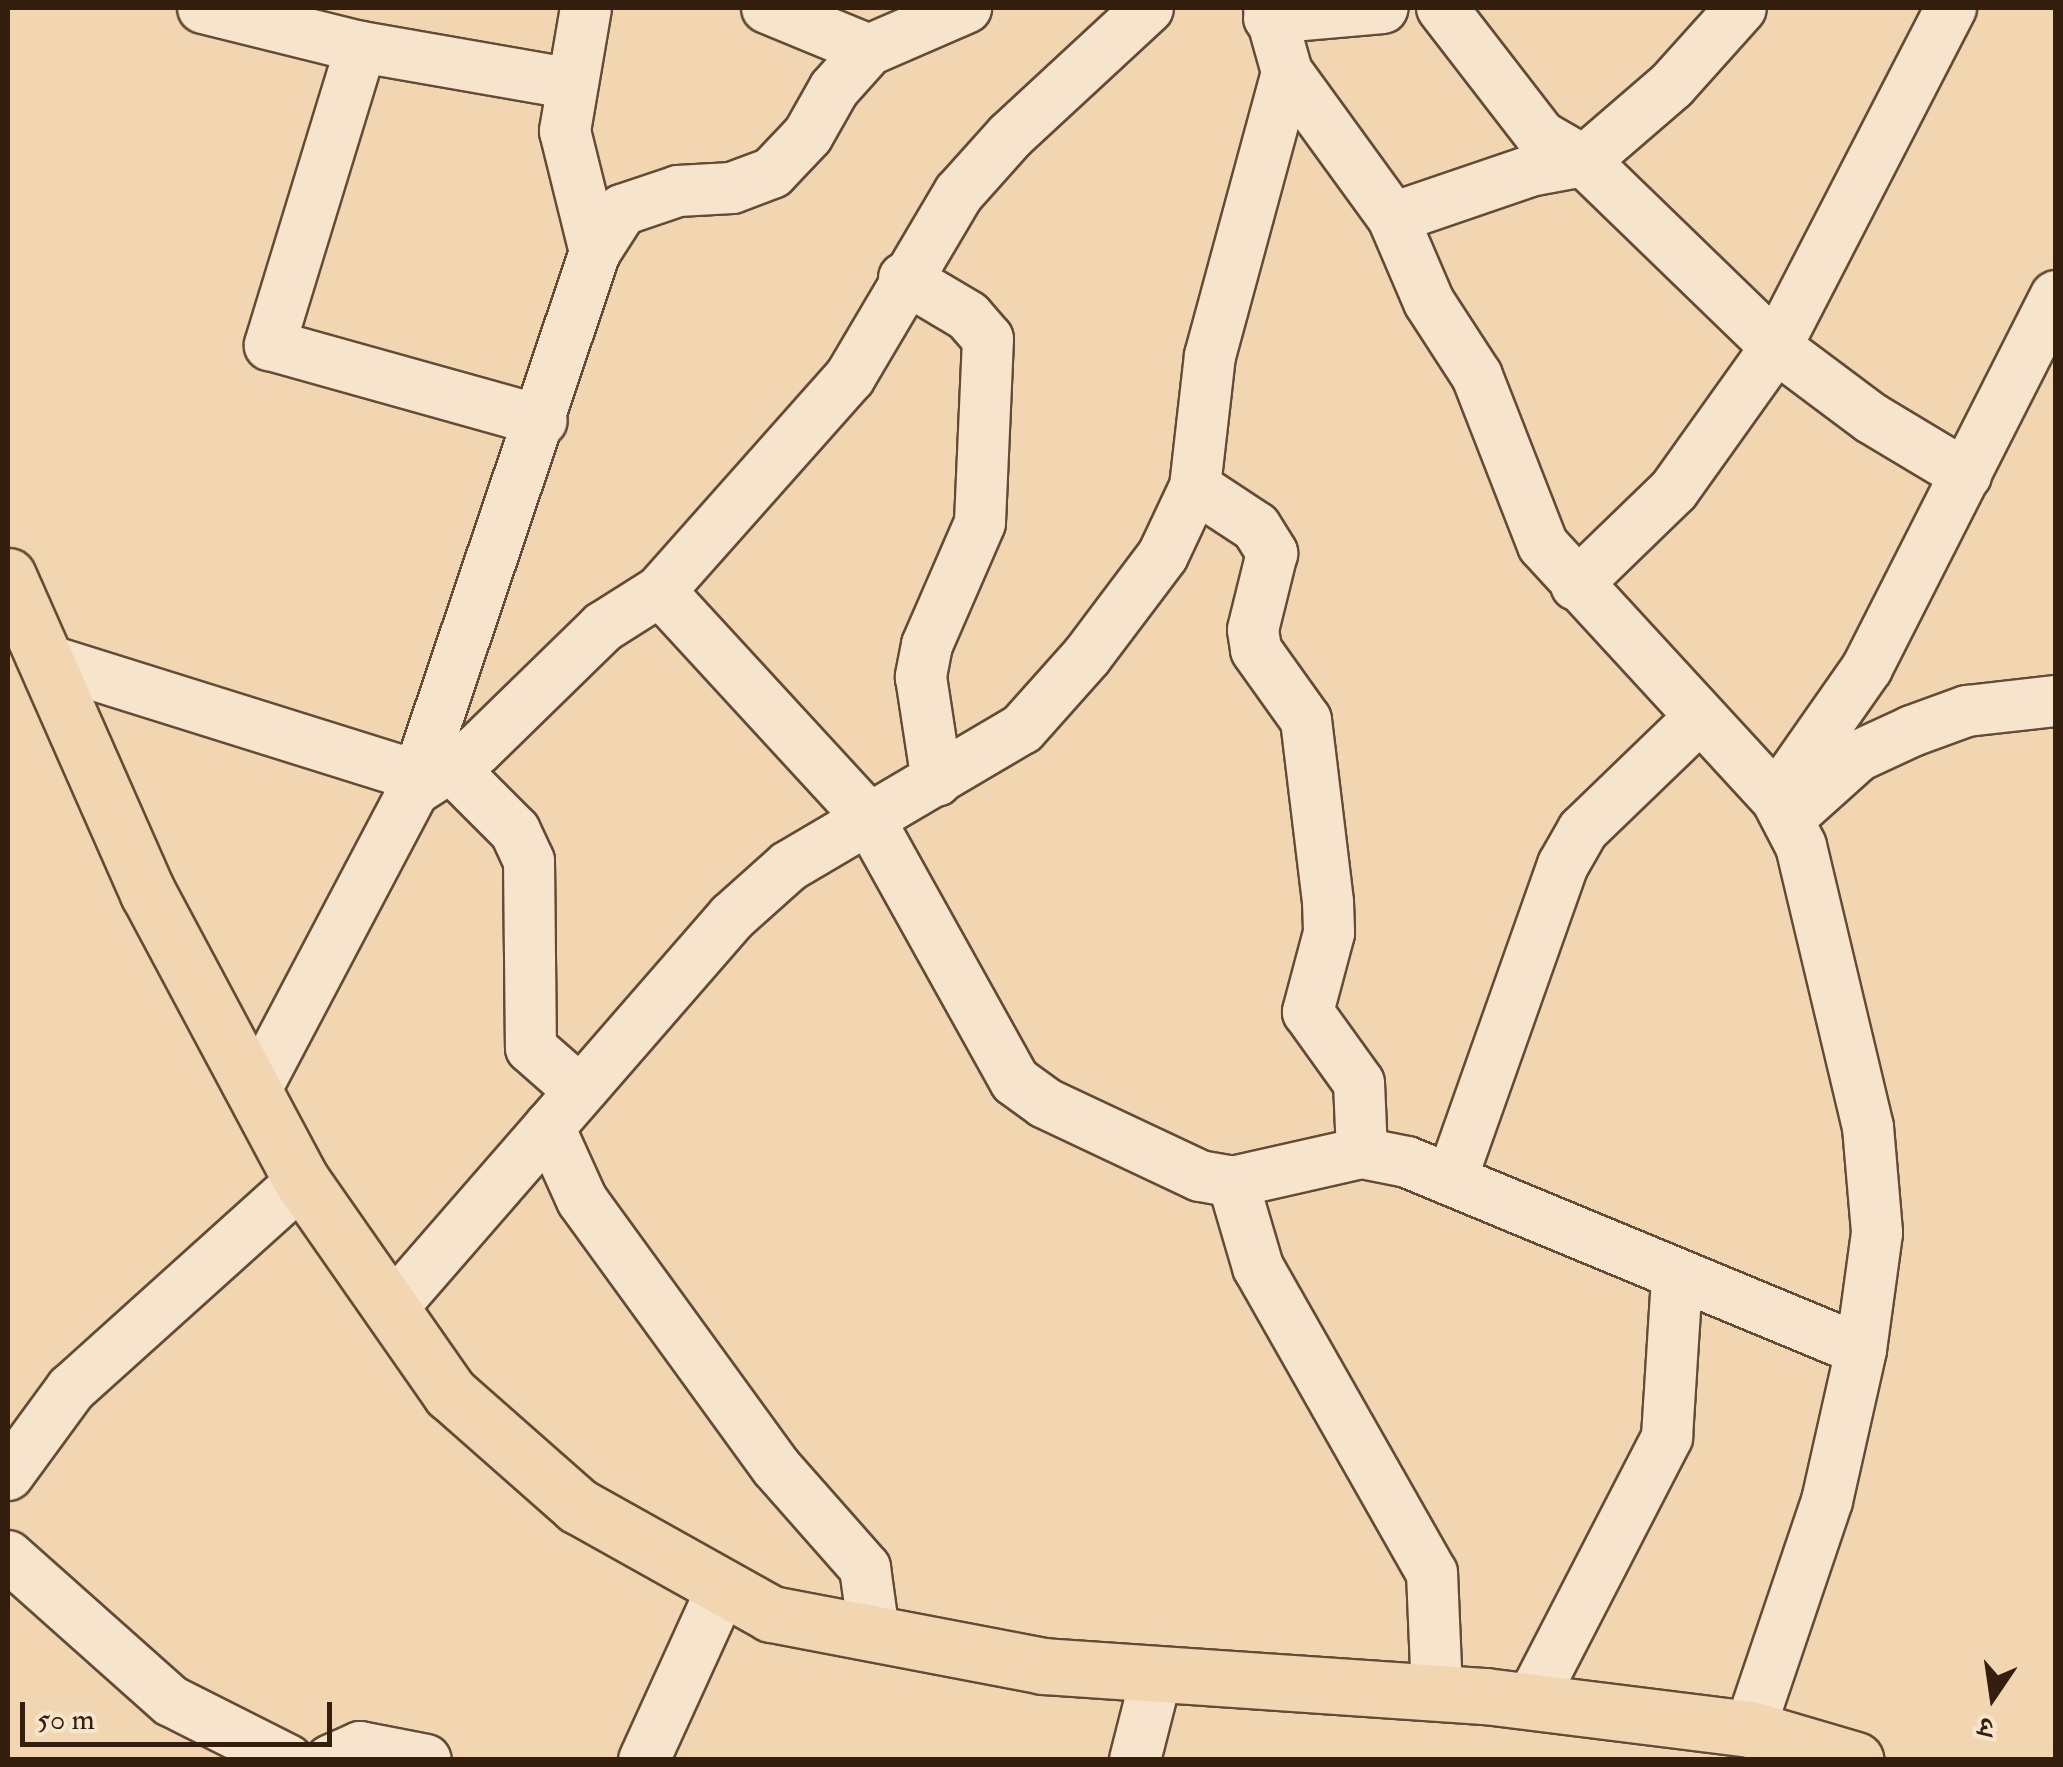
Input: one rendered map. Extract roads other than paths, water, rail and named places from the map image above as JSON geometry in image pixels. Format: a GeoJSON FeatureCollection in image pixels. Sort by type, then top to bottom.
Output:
{"type":"FeatureCollection","features":[{"type":"Feature","properties":{"kind":"main road"},"geometry":{"type":"LineString","coordinates":[[8,576],[148,893],[302,1181],[450,1393],[578,1506],[770,1614],[1043,1666],[1437,1693],[1750,1729],[1856,1760]]}},
{"type":"Feature","properties":{"kind":"street"},"geometry":{"type":"LineString","coordinates":[[203,8],[361,47],[568,83]]}},
{"type":"Feature","properties":{"kind":"street"},"geometry":{"type":"LineString","coordinates":[[586,8],[568,83],[565,131],[595,252]]}},
{"type":"Feature","properties":{"kind":"street"},"geometry":{"type":"LineString","coordinates":[[767,8],[869,50]]}},
{"type":"Feature","properties":{"kind":"street"},"geometry":{"type":"LineString","coordinates":[[254,1093],[428,779],[595,252],[622,210],[678,191],[732,188],[772,173],[869,50],[966,8]]}},
{"type":"Feature","properties":{"kind":"street"},"geometry":{"type":"LineString","coordinates":[[428,779],[603,626],[660,590],[820,416],[850,377],[904,278],[959,193],[1010,136],[1148,8]]}},
{"type":"Feature","properties":{"kind":"street"},"geometry":{"type":"LineString","coordinates":[[1383,8],[1269,13],[1287,72],[1393,218],[1430,302],[1477,376],[1506,440],[1519,492],[1543,545],[1783,808],[1868,1128],[1877,1234],[1861,1350],[1827,1501],[1750,1729]]}},
{"type":"Feature","properties":{"kind":"street"},"geometry":{"type":"LineString","coordinates":[[1442,8],[1541,136],[1584,160],[1776,348],[1870,418],[1966,475]]}},
{"type":"Feature","properties":{"kind":"street"},"geometry":{"type":"LineString","coordinates":[[1393,218],[1530,171],[1584,160],[1672,85],[1741,8]]}},
{"type":"Feature","properties":{"kind":"street"},"geometry":{"type":"LineString","coordinates":[[1576,585],[1674,490],[1776,348],[1951,8]]}},
{"type":"Feature","properties":{"kind":"street"},"geometry":{"type":"LineString","coordinates":[[361,47],[270,345],[542,422]]}},
{"type":"Feature","properties":{"kind":"street"},"geometry":{"type":"LineString","coordinates":[[391,1309],[732,916],[790,866],[1022,729],[1087,656],[1163,555],[1195,487],[1210,356],[1287,72]]}},
{"type":"Feature","properties":{"kind":"street"},"geometry":{"type":"LineString","coordinates":[[904,278],[968,316],[988,339],[980,524],[927,645],[921,677],[937,781]]}},
{"type":"Feature","properties":{"kind":"street"},"geometry":{"type":"LineString","coordinates":[[1783,808],[1866,668],[2056,296]]}},
{"type":"Feature","properties":{"kind":"street"},"geometry":{"type":"LineString","coordinates":[[1195,487],[1256,527],[1272,553],[1253,630],[1256,650],[1306,720],[1328,902],[1328,933],[1308,1012],[1359,1083],[1362,1153]]}},
{"type":"Feature","properties":{"kind":"street"},"geometry":{"type":"LineString","coordinates":[[660,590],[868,818],[1015,1081],[1046,1103],[1200,1176],[1233,1182],[1362,1153],[1452,1178],[1861,1350]]}},
{"type":"Feature","properties":{"kind":"street"},"geometry":{"type":"LineString","coordinates":[[44,660],[428,779],[515,831],[529,861],[531,1048],[564,1109],[582,1200],[776,1467],[865,1568],[874,1633]]}},
{"type":"Feature","properties":{"kind":"street"},"geometry":{"type":"LineString","coordinates":[[1783,808],[1858,756],[1912,731],[1967,710],[2056,701]]}},
{"type":"Feature","properties":{"kind":"street"},"geometry":{"type":"LineString","coordinates":[[1452,1178],[1563,864],[1583,830],[1700,716]]}},
{"type":"Feature","properties":{"kind":"street"},"geometry":{"type":"LineString","coordinates":[[14,1454],[70,1389],[302,1181]]}},
{"type":"Feature","properties":{"kind":"street"},"geometry":{"type":"LineString","coordinates":[[1233,1182],[1258,1267],[1432,1573],[1437,1693]]}},
{"type":"Feature","properties":{"kind":"street"},"geometry":{"type":"LineString","coordinates":[[1531,1702],[1667,1436],[1678,1276]]}},
{"type":"Feature","properties":{"kind":"street"},"geometry":{"type":"LineString","coordinates":[[8,1556],[171,1701],[288,1760]]}},
{"type":"Feature","properties":{"kind":"street"},"geometry":{"type":"LineString","coordinates":[[644,1760],[723,1587]]}},
{"type":"Feature","properties":{"kind":"street"},"geometry":{"type":"LineString","coordinates":[[1135,1760],[1157,1674]]}},
{"type":"Feature","properties":{"kind":"street"},"geometry":{"type":"LineString","coordinates":[[331,1760],[360,1747],[426,1760]]}}]}
